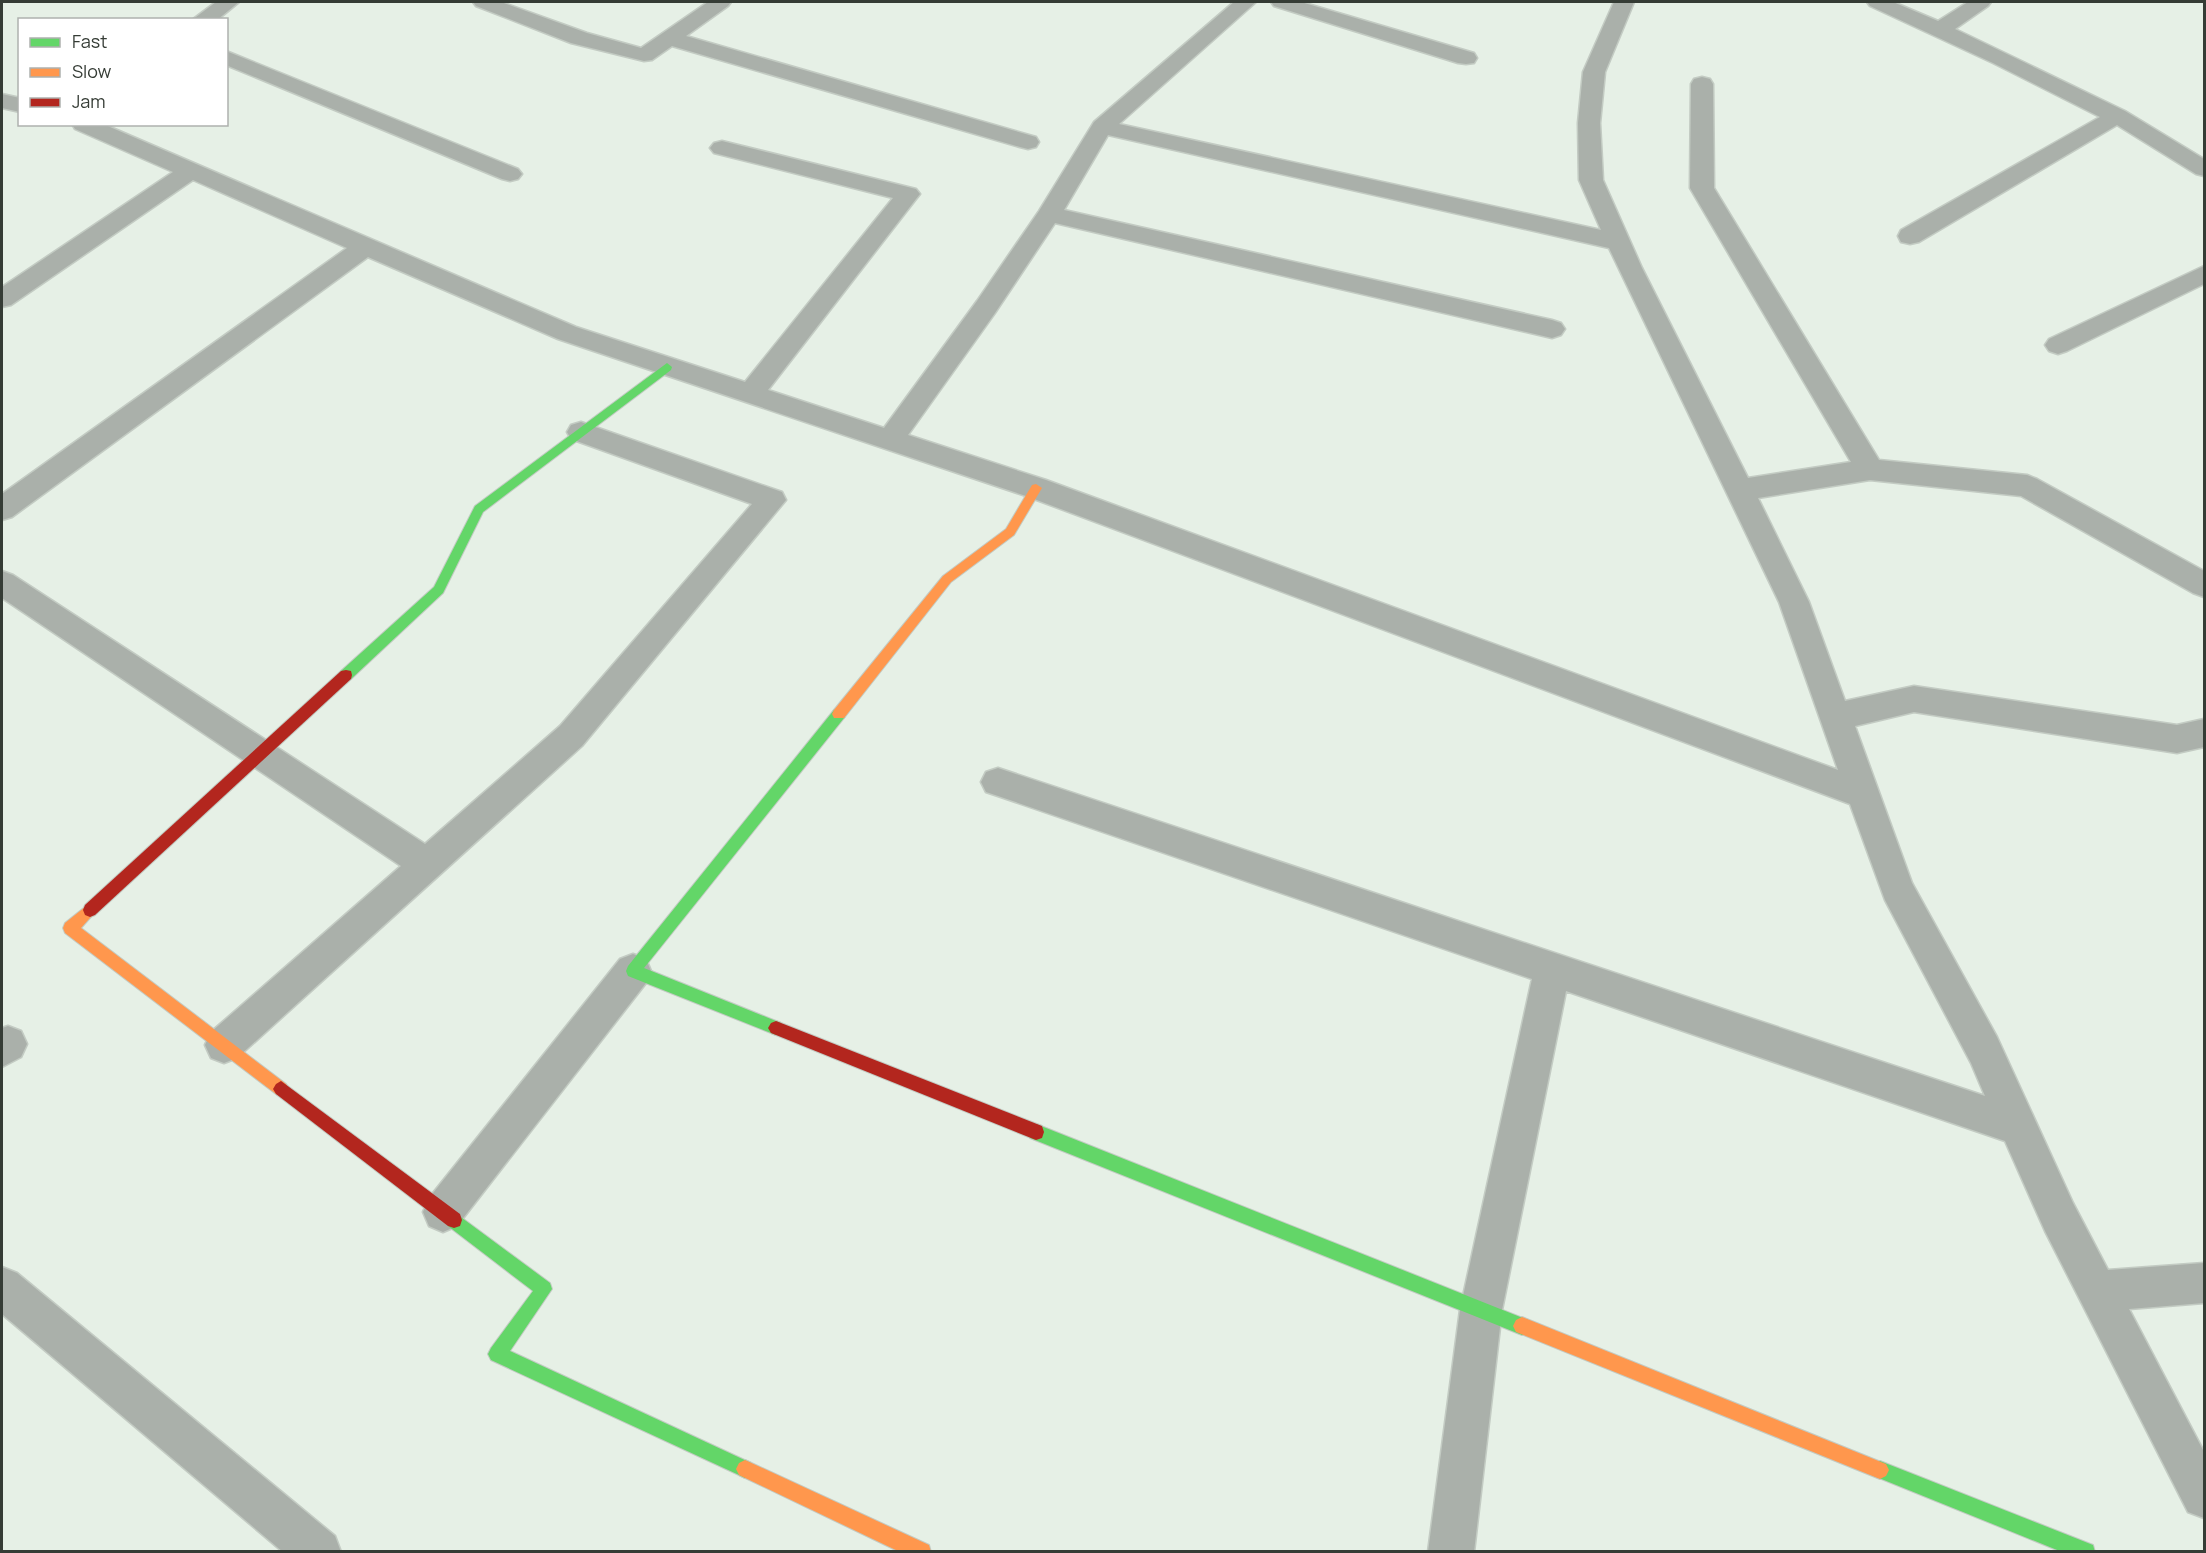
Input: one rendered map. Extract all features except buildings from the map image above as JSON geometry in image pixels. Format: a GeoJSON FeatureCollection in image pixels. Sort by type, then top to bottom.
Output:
{"type":"FeatureCollection","features":[{"type":"Feature","properties":{"kind":"street"},"geometry":{"type":"LineString","coordinates":[[205,18],[229,2]]}},
{"type":"Feature","properties":{"kind":"street"},"geometry":{"type":"LineString","coordinates":[[483,2],[579,38],[644,55],[721,2]]}},
{"type":"Feature","properties":{"kind":"street"},"geometry":{"type":"LineString","coordinates":[[890,440],[986,307],[1049,214],[1102,128],[1246,2]]}},
{"type":"Feature","properties":{"kind":"street"},"geometry":{"type":"LineString","coordinates":[[1281,2],[1466,58]]}},
{"type":"Feature","properties":{"kind":"street"},"geometry":{"type":"LineString","coordinates":[[1624,2],[1594,72],[1589,123],[1591,180],[1618,242],[1794,602],[1897,889],[1984,1050],[2059,1217],[2205,1496]]}},
{"type":"Feature","properties":{"kind":"street"},"geometry":{"type":"LineString","coordinates":[[1877,2],[2117,116],[2205,169]]}},
{"type":"Feature","properties":{"kind":"street"},"geometry":{"type":"LineString","coordinates":[[1939,30],[1981,2]]}},
{"type":"Feature","properties":{"kind":"street"},"geometry":{"type":"LineString","coordinates":[[669,38],[1028,142]]}},
{"type":"Feature","properties":{"kind":"street"},"geometry":{"type":"LineString","coordinates":[[228,58],[510,174]]}},
{"type":"Feature","properties":{"kind":"street"},"geometry":{"type":"LineString","coordinates":[[1702,84],[1702,188],[1870,470]]}},
{"type":"Feature","properties":{"kind":"street"},"geometry":{"type":"LineString","coordinates":[[2,101],[18,105]]}},
{"type":"Feature","properties":{"kind":"street"},"geometry":{"type":"LineString","coordinates":[[1910,236],[2117,116]]}},
{"type":"Feature","properties":{"kind":"street"},"geometry":{"type":"LineString","coordinates":[[88,126],[567,333],[1036,488],[1863,794]]}},
{"type":"Feature","properties":{"kind":"street"},"geometry":{"type":"LineString","coordinates":[[1102,128],[1618,242]]}},
{"type":"Feature","properties":{"kind":"street"},"geometry":{"type":"LineString","coordinates":[[722,148],[909,194],[750,394]]}},
{"type":"Feature","properties":{"kind":"street"},"geometry":{"type":"LineString","coordinates":[[2,299],[190,171]]}},
{"type":"Feature","properties":{"kind":"street"},"geometry":{"type":"LineString","coordinates":[[1049,214],[1552,329]]}},
{"type":"Feature","properties":{"kind":"street"},"geometry":{"type":"LineString","coordinates":[[2,509],[366,246]]}},
{"type":"Feature","properties":{"kind":"street"},"geometry":{"type":"LineString","coordinates":[[2058,345],[2205,274]]}},
{"type":"Feature","properties":{"kind":"street"},"geometry":{"type":"LineString","coordinates":[[667,367],[478,509],[439,590],[70,928],[544,1289],[497,1354],[922,1551]]}},
{"type":"Feature","properties":{"kind":"street"},"geometry":{"type":"LineString","coordinates":[[224,1045],[571,736],[772,500],[581,432]]}},
{"type":"Feature","properties":{"kind":"street"},"geometry":{"type":"LineString","coordinates":[[1739,490],[1870,470],[2027,486],[2205,585]]}},
{"type":"Feature","properties":{"kind":"street"},"geometry":{"type":"LineString","coordinates":[[443,1212],[947,579],[1010,532],[1036,488]]}},
{"type":"Feature","properties":{"kind":"street"},"geometry":{"type":"LineString","coordinates":[[2,583],[427,864]]}},
{"type":"Feature","properties":{"kind":"street"},"geometry":{"type":"LineString","coordinates":[[1835,717],[1914,699],[2177,739],[2205,733]]}},
{"type":"Feature","properties":{"kind":"street"},"geometry":{"type":"LineString","coordinates":[[998,782],[2018,1126]]}},
{"type":"Feature","properties":{"kind":"street"},"geometry":{"type":"LineString","coordinates":[[1451,1551],[1481,1310],[1552,969]]}},
{"type":"Feature","properties":{"kind":"street"},"geometry":{"type":"LineString","coordinates":[[633,971],[2086,1551]]}},
{"type":"Feature","properties":{"kind":"street"},"geometry":{"type":"LineString","coordinates":[[2097,1291],[2205,1283]]}},
{"type":"Feature","properties":{"kind":"street"},"geometry":{"type":"LineString","coordinates":[[2,1288],[319,1551]]}},
{"type":"Feature","properties":{"kind":"traffic: fast"},"geometry":{"type":"LineString","coordinates":[[346,675],[439,590],[479,509],[667,367]]}},
{"type":"Feature","properties":{"kind":"traffic: fast"},"geometry":{"type":"LineString","coordinates":[[776,1028],[633,971],[839,714]]}},
{"type":"Feature","properties":{"kind":"traffic: fast"},"geometry":{"type":"LineString","coordinates":[[1036,1132],[1522,1326]]}},
{"type":"Feature","properties":{"kind":"traffic: fast"},"geometry":{"type":"LineString","coordinates":[[454,1220],[544,1289],[497,1354],[745,1469]]}},
{"type":"Feature","properties":{"kind":"traffic: fast"},"geometry":{"type":"LineString","coordinates":[[1880,1470],[2086,1552]]}},
{"type":"Feature","properties":{"kind":"traffic: slow"},"geometry":{"type":"LineString","coordinates":[[839,714],[947,579],[1010,532],[1036,488]]}},
{"type":"Feature","properties":{"kind":"traffic: slow"},"geometry":{"type":"LineString","coordinates":[[90,910],[70,928],[281,1089]]}},
{"type":"Feature","properties":{"kind":"traffic: slow"},"geometry":{"type":"LineString","coordinates":[[1522,1326],[1880,1470]]}},
{"type":"Feature","properties":{"kind":"traffic: slow"},"geometry":{"type":"LineString","coordinates":[[745,1469],[922,1552]]}},
{"type":"Feature","properties":{"kind":"traffic: jam"},"geometry":{"type":"LineString","coordinates":[[90,910],[346,675]]}},
{"type":"Feature","properties":{"kind":"traffic: jam"},"geometry":{"type":"LineString","coordinates":[[776,1028],[1036,1132]]}},
{"type":"Feature","properties":{"kind":"traffic: jam"},"geometry":{"type":"LineString","coordinates":[[281,1089],[454,1220]]}}]}
